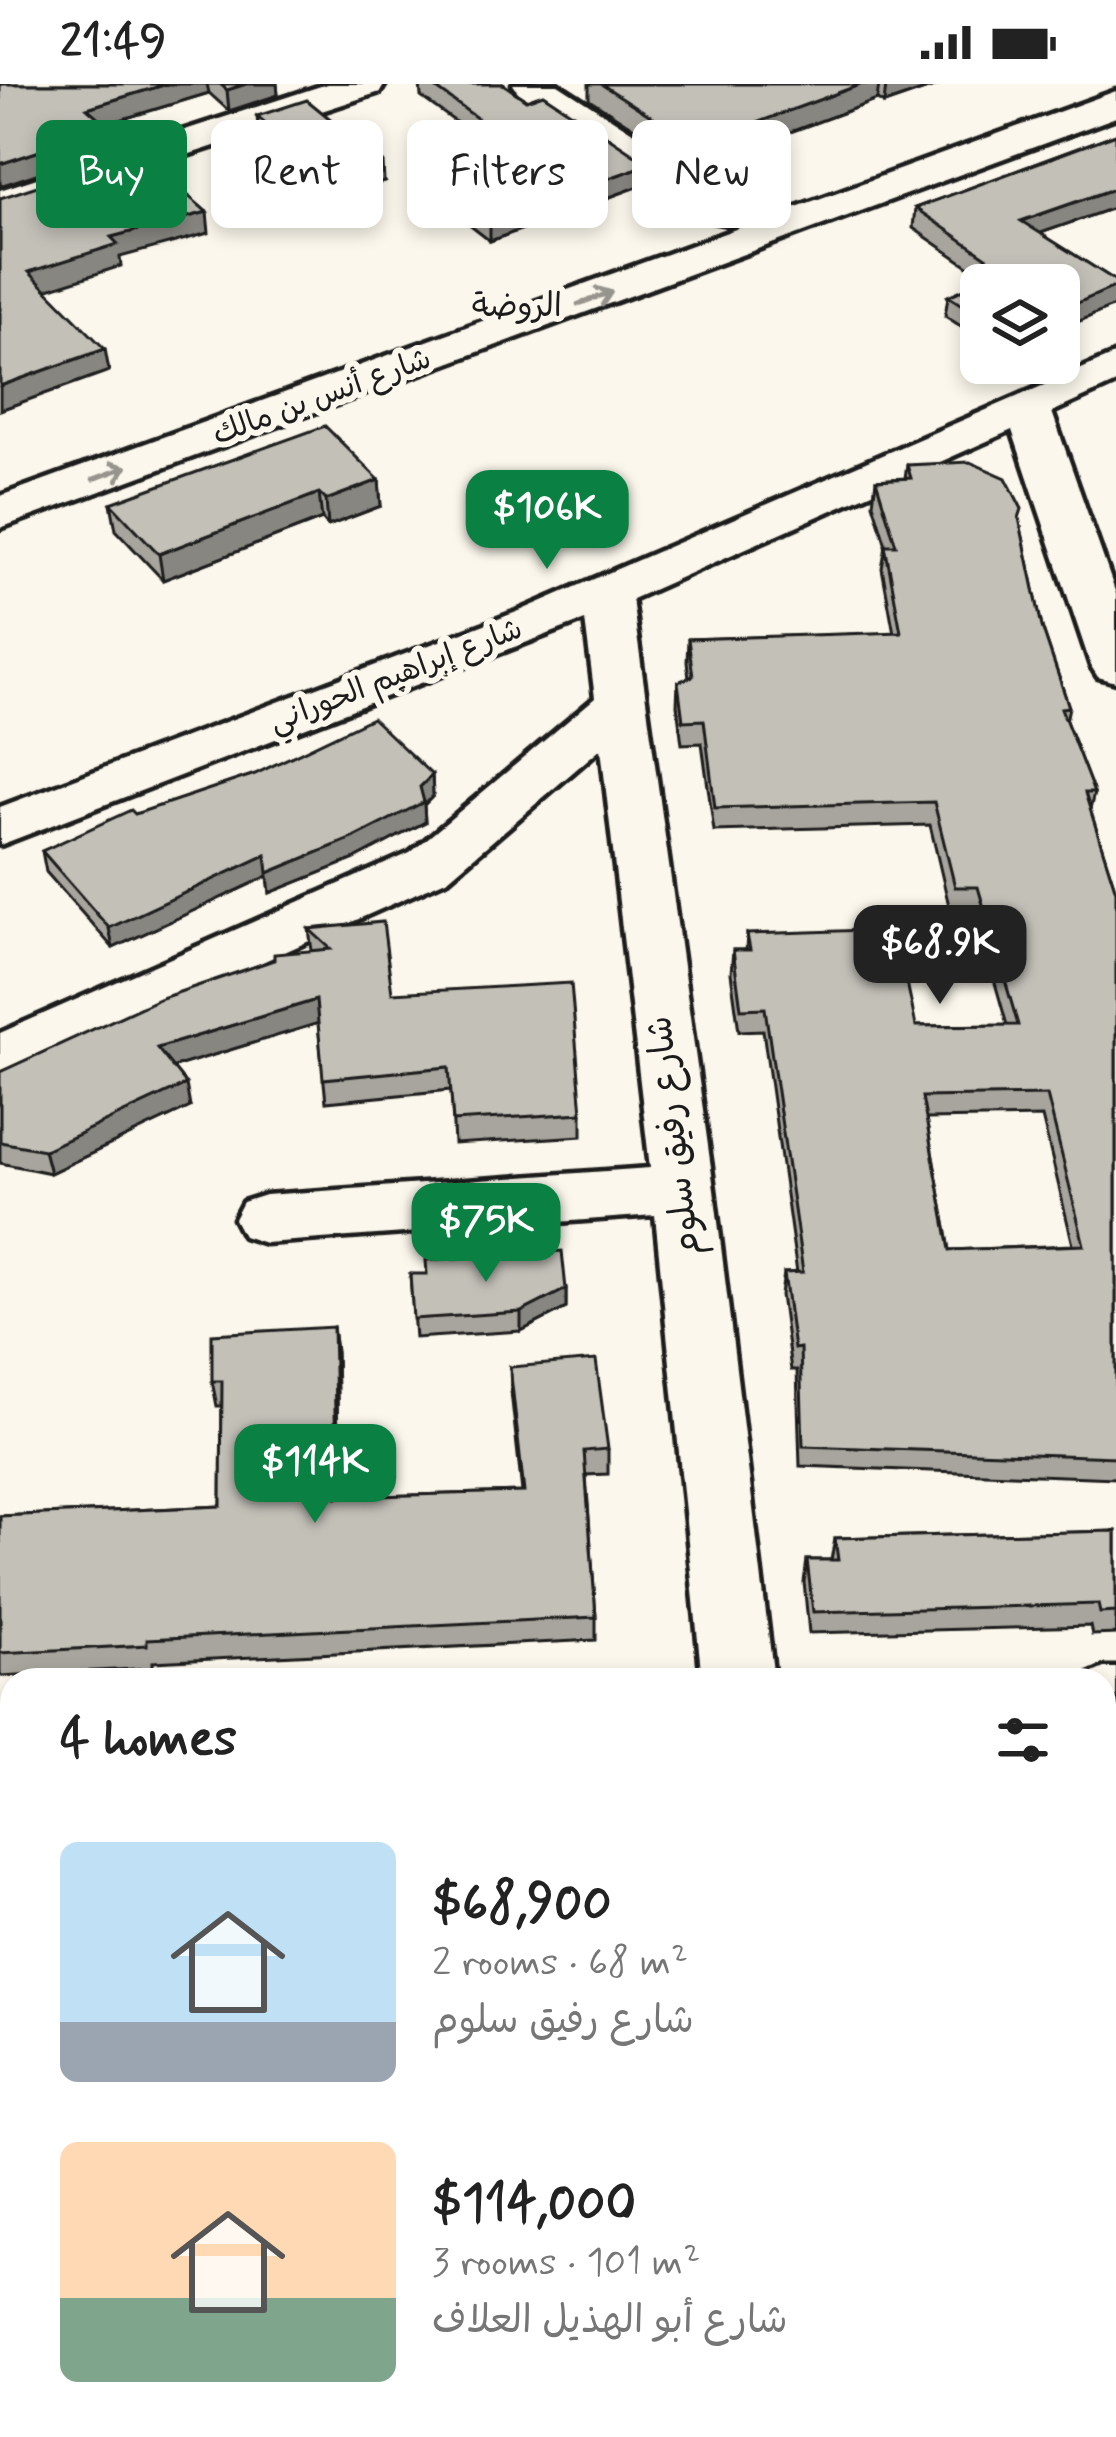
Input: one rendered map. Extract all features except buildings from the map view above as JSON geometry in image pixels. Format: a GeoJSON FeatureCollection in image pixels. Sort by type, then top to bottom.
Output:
{"type":"FeatureCollection","features":[{"type":"Feature","properties":{"kind":"main road","name":"شارع أنس بن مالك"},"geometry":{"type":"LineString","coordinates":[[791,189],[1072,84]]}},
{"type":"Feature","properties":{"kind":"main road","name":"شارع أنس بن مالك"},"geometry":{"type":"LineString","coordinates":[[0,513],[1116,104]]}},
{"type":"Feature","properties":{"kind":"main road","name":"شارع أنس بن مالك"},"geometry":{"type":"LineString","coordinates":[[0,472],[683,228]]}},
{"type":"Feature","properties":{"kind":"street"},"geometry":{"type":"LineString","coordinates":[[0,204],[366,84]]}},
{"type":"Feature","properties":{"kind":"street"},"geometry":{"type":"LineString","coordinates":[[532,84],[632,149]]}},
{"type":"Feature","properties":{"kind":"street","name":"شارع إبراهيم الحوراني"},"geometry":{"type":"LineString","coordinates":[[0,827],[607,593],[1116,367]]}},
{"type":"Feature","properties":{"kind":"street"},"geometry":{"type":"LineString","coordinates":[[1116,403],[1043,401],[1116,666]]}},
{"type":"Feature","properties":{"kind":"street","name":"شارع رفيق سلوم"},"geometry":{"type":"LineString","coordinates":[[607,593],[683,1189],[737,1668]]}},
{"type":"Feature","properties":{"kind":"street"},"geometry":{"type":"LineString","coordinates":[[0,1057],[429,866],[621,703]]}},
{"type":"Feature","properties":{"kind":"street"},"geometry":{"type":"LineString","coordinates":[[265,1219],[683,1189]]}},
{"type":"Feature","properties":{"kind":"district","name":"الروضة"},"geometry":{"type":"Point","coordinates":[517,307]}}]}
